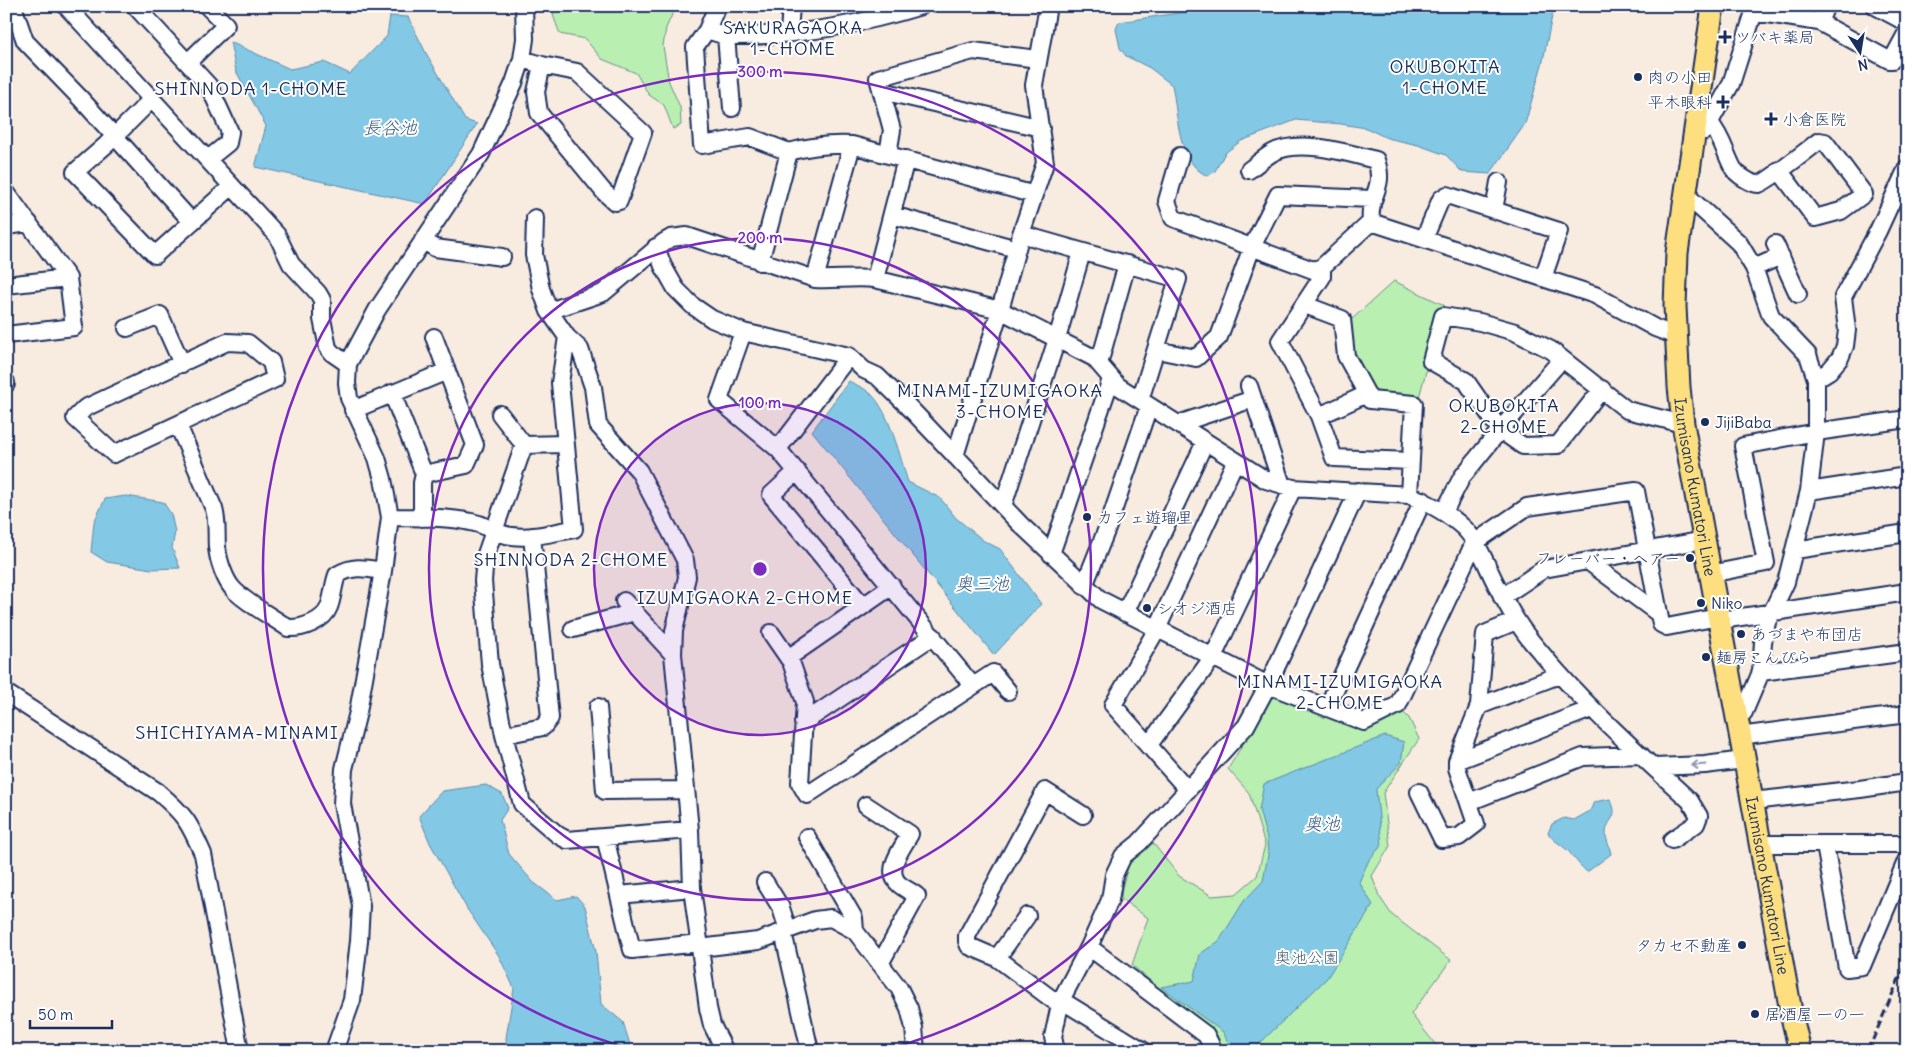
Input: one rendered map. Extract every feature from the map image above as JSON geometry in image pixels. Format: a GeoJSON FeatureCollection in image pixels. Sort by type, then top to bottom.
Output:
{"type":"FeatureCollection","features":[{"type":"Feature","properties":{"kind":"main road","name":"Izumisano Kumatori Line"},"geometry":{"type":"LineString","coordinates":[[1713,6],[1677,253],[1676,336],[1683,424],[1744,760],[1800,1051]]}},
{"type":"Feature","properties":{"kind":"street"},"geometry":{"type":"LineString","coordinates":[[66,6],[278,235],[291,264],[318,293],[322,300],[322,319],[328,348],[348,364]]}},
{"type":"Feature","properties":{"kind":"street"},"geometry":{"type":"LineString","coordinates":[[135,6],[209,86],[230,132],[228,143],[208,159]]}},
{"type":"Feature","properties":{"kind":"street"},"geometry":{"type":"LineString","coordinates":[[188,62],[226,25],[207,6]]}},
{"type":"Feature","properties":{"kind":"street"},"geometry":{"type":"LineString","coordinates":[[334,1051],[352,1000],[360,941],[361,906],[342,804],[344,769],[358,712],[383,571],[390,517],[377,458],[349,398],[346,383],[348,364],[377,310],[481,154],[514,83],[522,59],[525,39],[524,6]]}},
{"type":"Feature","properties":{"kind":"street"},"geometry":{"type":"LineString","coordinates":[[717,6],[707,30],[695,47],[702,145],[750,137],[789,152],[831,144],[852,145],[1035,195]]}},
{"type":"Feature","properties":{"kind":"street"},"geometry":{"type":"LineString","coordinates":[[789,32],[791,6]]}},
{"type":"Feature","properties":{"kind":"street"},"geometry":{"type":"LineString","coordinates":[[707,30],[726,36],[754,36],[829,28],[887,17],[921,6]]}},
{"type":"Feature","properties":{"kind":"street"},"geometry":{"type":"LineString","coordinates":[[955,456],[1019,242],[1045,164],[1034,85],[1048,6]]}},
{"type":"Feature","properties":{"kind":"street"},"geometry":{"type":"LineString","coordinates":[[1819,22],[1826,6]]}},
{"type":"Feature","properties":{"kind":"street"},"geometry":{"type":"LineString","coordinates":[[1875,6],[1907,23]]}},
{"type":"Feature","properties":{"kind":"street"},"geometry":{"type":"LineString","coordinates":[[17,8],[25,41],[114,135],[192,222]]}},
{"type":"Feature","properties":{"kind":"street"},"geometry":{"type":"LineString","coordinates":[[1693,139],[1702,135],[1731,84],[1754,9],[1819,22],[1889,60],[1892,60],[1907,32]]}},
{"type":"Feature","properties":{"kind":"street"},"geometry":{"type":"LineString","coordinates":[[726,36],[732,108]]}},
{"type":"Feature","properties":{"kind":"street"},"geometry":{"type":"LineString","coordinates":[[888,154],[892,130],[878,78],[973,51],[1038,59]]}},
{"type":"Feature","properties":{"kind":"street"},"geometry":{"type":"LineString","coordinates":[[522,59],[577,72],[643,133],[619,201],[615,202],[604,192],[539,113],[536,92],[542,65]]}},
{"type":"Feature","properties":{"kind":"street"},"geometry":{"type":"LineString","coordinates":[[882,91],[1040,128]]}},
{"type":"Feature","properties":{"kind":"street"},"geometry":{"type":"LineString","coordinates":[[152,98],[75,172],[155,256],[232,186]]}},
{"type":"Feature","properties":{"kind":"street"},"geometry":{"type":"LineString","coordinates":[[1710,123],[1716,130],[1729,155],[1734,170],[1755,184],[1761,184],[1779,170],[1819,141],[1825,142],[1864,194],[1841,211],[1815,218],[1779,170]]}},
{"type":"Feature","properties":{"kind":"street"},"geometry":{"type":"LineString","coordinates":[[815,279],[852,145]]}},
{"type":"Feature","properties":{"kind":"street"},"geometry":{"type":"LineString","coordinates":[[1249,170],[1273,153],[1297,147],[1320,148],[1376,160],[1381,173],[1377,192],[1372,199],[1371,222]]}},
{"type":"Feature","properties":{"kind":"street"},"geometry":{"type":"LineString","coordinates":[[760,262],[789,152]]}},
{"type":"Feature","properties":{"kind":"street"},"geometry":{"type":"LineString","coordinates":[[1180,156],[1167,201],[1173,218],[1313,270],[1322,267],[1371,222]]}},
{"type":"Feature","properties":{"kind":"street"},"geometry":{"type":"LineString","coordinates":[[876,279],[906,159]]}},
{"type":"Feature","properties":{"kind":"street"},"geometry":{"type":"LineString","coordinates":[[1816,378],[1829,371],[1840,358],[1845,346],[1847,330],[1843,297],[1878,231],[1907,168]]}},
{"type":"Feature","properties":{"kind":"street"},"geometry":{"type":"LineString","coordinates":[[1494,210],[1499,182]]}},
{"type":"Feature","properties":{"kind":"street"},"geometry":{"type":"LineString","coordinates":[[6,192],[68,278],[74,327],[6,335]]}},
{"type":"Feature","properties":{"kind":"street"},"geometry":{"type":"LineString","coordinates":[[1685,194],[1739,243],[1754,268],[1771,316],[1808,355],[1816,378],[1816,432],[1809,491],[1786,582],[1767,622],[1763,642],[1761,672],[1738,727],[1907,714]]}},
{"type":"Feature","properties":{"kind":"street"},"geometry":{"type":"LineString","coordinates":[[1157,350],[1196,358],[1219,337],[1252,247],[1278,195],[1372,199]]}},
{"type":"Feature","properties":{"kind":"street"},"geometry":{"type":"LineString","coordinates":[[1424,239],[1441,199],[1447,195],[1494,210],[1558,231],[1543,278]]}},
{"type":"Feature","properties":{"kind":"street"},"geometry":{"type":"LineString","coordinates":[[892,215],[1019,242],[1082,252],[1178,279],[1157,350],[1145,403],[1108,526],[1084,586]]}},
{"type":"Feature","properties":{"kind":"street"},"geometry":{"type":"LineString","coordinates":[[535,218],[534,255],[541,289],[550,311],[567,337],[580,349],[593,387],[598,425],[639,471],[685,560],[687,577],[674,631],[673,654],[690,830],[692,888],[708,1008],[712,1025],[725,1051]]}},
{"type":"Feature","properties":{"kind":"street"},"geometry":{"type":"LineString","coordinates":[[1371,222],[1594,296],[1655,328],[1676,336]]}},
{"type":"Feature","properties":{"kind":"street"},"geometry":{"type":"LineString","coordinates":[[6,226],[29,223]]}},
{"type":"Feature","properties":{"kind":"street"},"geometry":{"type":"LineString","coordinates":[[550,311],[603,293],[656,247],[671,238],[688,236],[760,262],[815,279],[830,280],[858,277],[876,279],[1000,310],[1094,358],[1118,386],[1266,480],[1287,487],[1358,491],[1416,498],[1444,512],[1465,529],[1516,621],[1559,675],[1591,709],[1690,801],[1699,816],[1696,824],[1672,840]]}},
{"type":"Feature","properties":{"kind":"street"},"geometry":{"type":"LineString","coordinates":[[423,240],[435,248],[502,257]]}},
{"type":"Feature","properties":{"kind":"street"},"geometry":{"type":"LineString","coordinates":[[656,247],[663,266],[676,289],[693,306],[712,319],[742,332],[849,356],[864,370],[877,376],[1003,506],[1084,586],[1101,600],[1268,685],[1364,722],[1398,705],[1474,543],[1527,507],[1636,491],[1661,624],[1667,627],[1708,619],[1772,612],[1907,592]]}},
{"type":"Feature","properties":{"kind":"street"},"geometry":{"type":"LineString","coordinates":[[1754,268],[1778,250],[1798,294]]}},
{"type":"Feature","properties":{"kind":"street"},"geometry":{"type":"LineString","coordinates":[[1003,506],[1057,339],[1082,252]]}},
{"type":"Feature","properties":{"kind":"street"},"geometry":{"type":"LineString","coordinates":[[1099,364],[1127,264]]}},
{"type":"Feature","properties":{"kind":"street"},"geometry":{"type":"LineString","coordinates":[[1322,267],[1322,277],[1280,341],[1319,416],[1334,458],[1410,461]]}},
{"type":"Feature","properties":{"kind":"street"},"geometry":{"type":"LineString","coordinates":[[6,285],[68,278]]}},
{"type":"Feature","properties":{"kind":"street"},"geometry":{"type":"LineString","coordinates":[[1305,305],[1342,319],[1346,356],[1370,400],[1414,404],[1410,461],[1416,498],[1327,708]]}},
{"type":"Feature","properties":{"kind":"street"},"geometry":{"type":"LineString","coordinates":[[127,328],[160,315],[182,364]]}},
{"type":"Feature","properties":{"kind":"street"},"geometry":{"type":"LineString","coordinates":[[1602,389],[1558,445],[1523,446],[1500,430],[1466,381],[1431,361],[1443,316],[1480,322],[1515,332],[1551,350],[1602,389],[1627,410],[1683,424]]}},
{"type":"Feature","properties":{"kind":"street"},"geometry":{"type":"LineString","coordinates":[[742,332],[719,400],[778,449],[973,686]]}},
{"type":"Feature","properties":{"kind":"street"},"geometry":{"type":"LineString","coordinates":[[424,474],[466,465],[475,445],[434,337]]}},
{"type":"Feature","properties":{"kind":"street"},"geometry":{"type":"LineString","coordinates":[[390,517],[461,520],[480,524],[493,531],[512,536],[532,536],[574,529],[560,383],[567,337]]}},
{"type":"Feature","properties":{"kind":"street"},"geometry":{"type":"LineString","coordinates":[[227,342],[248,343],[271,362],[275,379],[114,454],[75,418],[85,408],[182,364],[227,342]]}},
{"type":"Feature","properties":{"kind":"street"},"geometry":{"type":"LineString","coordinates":[[778,449],[849,356]]}},
{"type":"Feature","properties":{"kind":"street"},"geometry":{"type":"LineString","coordinates":[[1444,512],[1462,477],[1562,359]]}},
{"type":"Feature","properties":{"kind":"street"},"geometry":{"type":"LineString","coordinates":[[353,410],[447,371]]}},
{"type":"Feature","properties":{"kind":"street"},"geometry":{"type":"LineString","coordinates":[[1051,554],[1111,378]]}},
{"type":"Feature","properties":{"kind":"street"},"geometry":{"type":"LineString","coordinates":[[1148,746],[1213,657],[1287,487],[1251,392],[1178,424]]}},
{"type":"Feature","properties":{"kind":"street"},"geometry":{"type":"LineString","coordinates":[[392,393],[424,474],[422,483],[422,518]]}},
{"type":"Feature","properties":{"kind":"street"},"geometry":{"type":"LineString","coordinates":[[1319,416],[1367,394]]}},
{"type":"Feature","properties":{"kind":"street"},"geometry":{"type":"LineString","coordinates":[[500,414],[524,446]]}},
{"type":"Feature","properties":{"kind":"street"},"geometry":{"type":"LineString","coordinates":[[1710,574],[1766,563],[1743,446],[1816,432],[1907,419]]}},
{"type":"Feature","properties":{"kind":"street"},"geometry":{"type":"LineString","coordinates":[[178,425],[214,509],[218,522],[217,548],[223,570],[233,589],[245,598],[288,628],[297,629],[316,620],[328,609],[334,583],[337,576],[342,572],[347,569],[361,568],[383,571]]}},
{"type":"Feature","properties":{"kind":"street"},"geometry":{"type":"LineString","coordinates":[[1125,613],[1205,442]]}},
{"type":"Feature","properties":{"kind":"street"},"geometry":{"type":"LineString","coordinates":[[524,446],[565,444]]}},
{"type":"Feature","properties":{"kind":"street"},"geometry":{"type":"LineString","coordinates":[[524,446],[485,557],[483,580],[490,664],[504,735],[522,804],[558,835],[567,840],[690,830]]}},
{"type":"Feature","properties":{"kind":"street"},"geometry":{"type":"LineString","coordinates":[[1188,790],[1113,705],[1157,629],[1235,462]]}},
{"type":"Feature","properties":{"kind":"street"},"geometry":{"type":"LineString","coordinates":[[797,471],[771,495],[863,606]]}},
{"type":"Feature","properties":{"kind":"street"},"geometry":{"type":"LineString","coordinates":[[1809,491],[1907,476]]}},
{"type":"Feature","properties":{"kind":"street"},"geometry":{"type":"LineString","coordinates":[[1056,1051],[1053,1037],[1061,1000],[1089,947],[1110,900],[1114,874],[1123,856],[1139,843],[1246,726],[1268,685],[1358,491]]}},
{"type":"Feature","properties":{"kind":"street"},"geometry":{"type":"LineString","coordinates":[[1795,550],[1907,533]]}},
{"type":"Feature","properties":{"kind":"street"},"geometry":{"type":"LineString","coordinates":[[504,735],[543,727],[550,718],[532,536]]}},
{"type":"Feature","properties":{"kind":"street"},"geometry":{"type":"LineString","coordinates":[[1502,597],[1544,569],[1704,540]]}},
{"type":"Feature","properties":{"kind":"street"},"geometry":{"type":"LineString","coordinates":[[1589,562],[1659,614]]}},
{"type":"Feature","properties":{"kind":"street"},"geometry":{"type":"LineString","coordinates":[[788,658],[892,586]]}},
{"type":"Feature","properties":{"kind":"street"},"geometry":{"type":"LineString","coordinates":[[573,629],[629,606],[673,654]]}},
{"type":"Feature","properties":{"kind":"street"},"geometry":{"type":"LineString","coordinates":[[1420,792],[1442,838],[1459,837],[1476,824],[1457,768],[1457,761],[1479,706],[1485,634],[1516,621]]}},
{"type":"Feature","properties":{"kind":"street"},"geometry":{"type":"LineString","coordinates":[[771,633],[792,662],[805,702],[800,783],[807,795],[993,672],[1008,691]]}},
{"type":"Feature","properties":{"kind":"street"},"geometry":{"type":"LineString","coordinates":[[803,723],[933,636]]}},
{"type":"Feature","properties":{"kind":"street"},"geometry":{"type":"LineString","coordinates":[[1761,672],[1907,652]]}},
{"type":"Feature","properties":{"kind":"street"},"geometry":{"type":"LineString","coordinates":[[1479,706],[1559,675]]}},
{"type":"Feature","properties":{"kind":"street"},"geometry":{"type":"LineString","coordinates":[[6,692],[158,792],[178,809],[190,824],[203,854],[240,1051]]}},
{"type":"Feature","properties":{"kind":"street"},"geometry":{"type":"LineString","coordinates":[[598,707],[605,791],[686,790]]}},
{"type":"Feature","properties":{"kind":"street"},"geometry":{"type":"LineString","coordinates":[[1457,761],[1591,709]]}},
{"type":"Feature","properties":{"kind":"street"},"geometry":{"type":"LineString","coordinates":[[1469,802],[1583,757],[1641,755]]}},
{"type":"Feature","properties":{"kind":"street"},"geometry":{"type":"LineString","coordinates":[[1654,767],[1705,765],[1744,760]]}},
{"type":"Feature","properties":{"kind":"street"},"geometry":{"type":"LineString","coordinates":[[1752,801],[1907,782]]}},
{"type":"Feature","properties":{"kind":"street"},"geometry":{"type":"LineString","coordinates":[[1083,816],[1045,791],[967,936],[967,941],[969,946],[997,958],[1053,1000],[1061,1000],[1144,1051]]}},
{"type":"Feature","properties":{"kind":"street"},"geometry":{"type":"LineString","coordinates":[[866,805],[910,834],[892,866],[894,877],[898,884],[917,896],[880,964]]}},
{"type":"Feature","properties":{"kind":"street"},"geometry":{"type":"LineString","coordinates":[[604,836],[632,950],[758,941],[815,920],[831,918],[855,931],[899,988],[909,1008],[916,1051]]}},
{"type":"Feature","properties":{"kind":"street"},"geometry":{"type":"LineString","coordinates":[[807,837],[854,918],[855,931]]}},
{"type":"Feature","properties":{"kind":"street"},"geometry":{"type":"LineString","coordinates":[[1761,844],[1825,846],[1907,844]]}},
{"type":"Feature","properties":{"kind":"street"},"geometry":{"type":"LineString","coordinates":[[1825,846],[1847,968],[1862,966],[1907,859]]}},
{"type":"Feature","properties":{"kind":"street"},"geometry":{"type":"LineString","coordinates":[[765,882],[781,908],[810,1051]]}},
{"type":"Feature","properties":{"kind":"street"},"geometry":{"type":"LineString","coordinates":[[619,895],[692,888]]}},
{"type":"Feature","properties":{"kind":"street"},"geometry":{"type":"LineString","coordinates":[[997,958],[1026,916]]}},
{"type":"Feature","properties":{"kind":"street"},"geometry":{"type":"LineString","coordinates":[[1089,947],[1206,1035],[1214,1051]]}},
{"type":"Feature","properties":{"kind":"green space"},"geometry":{"type":"Polygon","coordinates":[[[557,6],[566,9],[585,6],[676,6],[666,28],[663,46],[669,82],[680,107],[681,125],[673,129],[664,105],[649,95],[636,73],[602,59],[585,39],[560,34],[553,15],[557,6]]]}},
{"type":"Feature","properties":{"kind":"green space"},"geometry":{"type":"Polygon","coordinates":[[[1394,281],[1444,305],[1418,401],[1372,393],[1351,352],[1351,320],[1394,281]]]}},
{"type":"Feature","properties":{"kind":"green space","name":"奥池公園"},"geometry":{"type":"Polygon","coordinates":[[[1280,693],[1365,729],[1403,712],[1409,718],[1419,739],[1383,793],[1390,846],[1372,876],[1379,896],[1392,915],[1451,960],[1411,1014],[1436,1045],[1447,1051],[1223,1051],[1217,1040],[1132,965],[1148,918],[1121,899],[1122,887],[1129,864],[1153,843],[1179,876],[1212,896],[1236,894],[1257,876],[1265,845],[1249,793],[1228,769],[1270,699],[1280,693]]]}},
{"type":"Feature","properties":{"kind":"water"},"geometry":{"type":"Polygon","coordinates":[[[1243,6],[1554,6],[1543,61],[1525,124],[1490,174],[1462,172],[1446,155],[1418,145],[1387,138],[1366,128],[1296,120],[1241,141],[1225,153],[1215,171],[1208,176],[1198,170],[1190,161],[1185,149],[1178,123],[1172,85],[1150,68],[1126,56],[1120,48],[1116,29],[1119,22],[1198,10],[1243,6]]]}},
{"type":"Feature","properties":{"kind":"water","name":"長谷池"},"geometry":{"type":"Polygon","coordinates":[[[390,16],[408,17],[426,53],[465,120],[477,124],[425,204],[255,167],[266,126],[236,71],[230,42],[290,69],[324,62],[350,74],[387,36],[390,16]]]}},
{"type":"Feature","properties":{"kind":"water","name":"奥三池"},"geometry":{"type":"Polygon","coordinates":[[[849,381],[872,395],[884,413],[894,436],[908,482],[940,498],[956,518],[984,541],[1000,549],[1041,604],[994,655],[812,431],[849,381]]]}},
{"type":"Feature","properties":{"kind":"water"},"geometry":{"type":"Polygon","coordinates":[[[126,496],[163,502],[171,514],[175,532],[172,548],[180,568],[152,569],[107,562],[91,552],[94,522],[105,499],[126,496]]]}},
{"type":"Feature","properties":{"kind":"water","name":"奥池"},"geometry":{"type":"Polygon","coordinates":[[[1385,736],[1404,742],[1401,763],[1376,789],[1382,845],[1369,860],[1359,882],[1373,905],[1327,978],[1252,1051],[1232,1051],[1223,1032],[1161,987],[1194,981],[1200,954],[1219,941],[1244,901],[1263,881],[1268,855],[1267,839],[1259,810],[1264,784],[1385,736]]]}},
{"type":"Feature","properties":{"kind":"water"},"geometry":{"type":"Polygon","coordinates":[[[486,785],[502,794],[508,808],[500,820],[509,854],[533,882],[557,900],[576,896],[585,906],[596,952],[601,1004],[623,1022],[632,1051],[507,1051],[506,1038],[514,988],[499,956],[467,909],[430,843],[419,816],[442,791],[486,785]]]}},
{"type":"Feature","properties":{"kind":"water"},"geometry":{"type":"Polygon","coordinates":[[[1610,799],[1614,815],[1608,825],[1606,834],[1611,854],[1587,872],[1548,833],[1552,824],[1564,818],[1574,820],[1590,811],[1594,802],[1610,799]]]}},
{"type":"Feature","properties":{"kind":"railway"},"geometry":{"type":"LineString","coordinates":[[1868,1051],[1907,960]]}},
{"type":"Feature","properties":{"kind":"place","name":"ツバキ薬局"},"geometry":{"type":"Point","coordinates":[1725,37]}},
{"type":"Feature","properties":{"kind":"place","name":"肉の小田"},"geometry":{"type":"Point","coordinates":[1638,77]}},
{"type":"Feature","properties":{"kind":"place","name":"平木眼科"},"geometry":{"type":"Point","coordinates":[1723,102]}},
{"type":"Feature","properties":{"kind":"place","name":"小倉医院"},"geometry":{"type":"Point","coordinates":[1771,119]}},
{"type":"Feature","properties":{"kind":"place","name":"JijiBaba"},"geometry":{"type":"Point","coordinates":[1705,422]}},
{"type":"Feature","properties":{"kind":"place","name":"カフェ遊瑠里"},"geometry":{"type":"Point","coordinates":[1087,517]}},
{"type":"Feature","properties":{"kind":"place","name":"フレーバー・ヘアー"},"geometry":{"type":"Point","coordinates":[1690,558]}},
{"type":"Feature","properties":{"kind":"place","name":"Niko"},"geometry":{"type":"Point","coordinates":[1701,603]}},
{"type":"Feature","properties":{"kind":"place","name":"シオジ酒店"},"geometry":{"type":"Point","coordinates":[1147,608]}},
{"type":"Feature","properties":{"kind":"place","name":"あづまや布団店"},"geometry":{"type":"Point","coordinates":[1741,634]}},
{"type":"Feature","properties":{"kind":"place","name":"麺房こんぴら"},"geometry":{"type":"Point","coordinates":[1706,657]}},
{"type":"Feature","properties":{"kind":"place","name":"タカセ不動産"},"geometry":{"type":"Point","coordinates":[1742,945]}},
{"type":"Feature","properties":{"kind":"place","name":"居酒屋 一の一"},"geometry":{"type":"Point","coordinates":[1755,1014]}},
{"type":"Feature","properties":{"kind":"district","name":"SAKURAGAOKA 1-CHOME"},"geometry":{"type":"Point","coordinates":[793,38]}},
{"type":"Feature","properties":{"kind":"district","name":"OKUBOKITA 1-CHOME"},"geometry":{"type":"Point","coordinates":[1445,77]}},
{"type":"Feature","properties":{"kind":"district","name":"SHINNODA 1-CHOME"},"geometry":{"type":"Point","coordinates":[251,89]}},
{"type":"Feature","properties":{"kind":"district","name":"MINAMI-IZUMIGAOKA 3-CHOME"},"geometry":{"type":"Point","coordinates":[1000,401]}},
{"type":"Feature","properties":{"kind":"district","name":"OKUBOKITA 2-CHOME"},"geometry":{"type":"Point","coordinates":[1504,416]}},
{"type":"Feature","properties":{"kind":"district","name":"SHINNODA 2-CHOME"},"geometry":{"type":"Point","coordinates":[571,560]}},
{"type":"Feature","properties":{"kind":"district","name":"IZUMIGAOKA 2-CHOME"},"geometry":{"type":"Point","coordinates":[745,598]}},
{"type":"Feature","properties":{"kind":"district","name":"MINAMI-IZUMIGAOKA 2-CHOME"},"geometry":{"type":"Point","coordinates":[1340,692]}},
{"type":"Feature","properties":{"kind":"district","name":"SHICHIYAMA-MINAMI"},"geometry":{"type":"Point","coordinates":[237,733]}}]}
